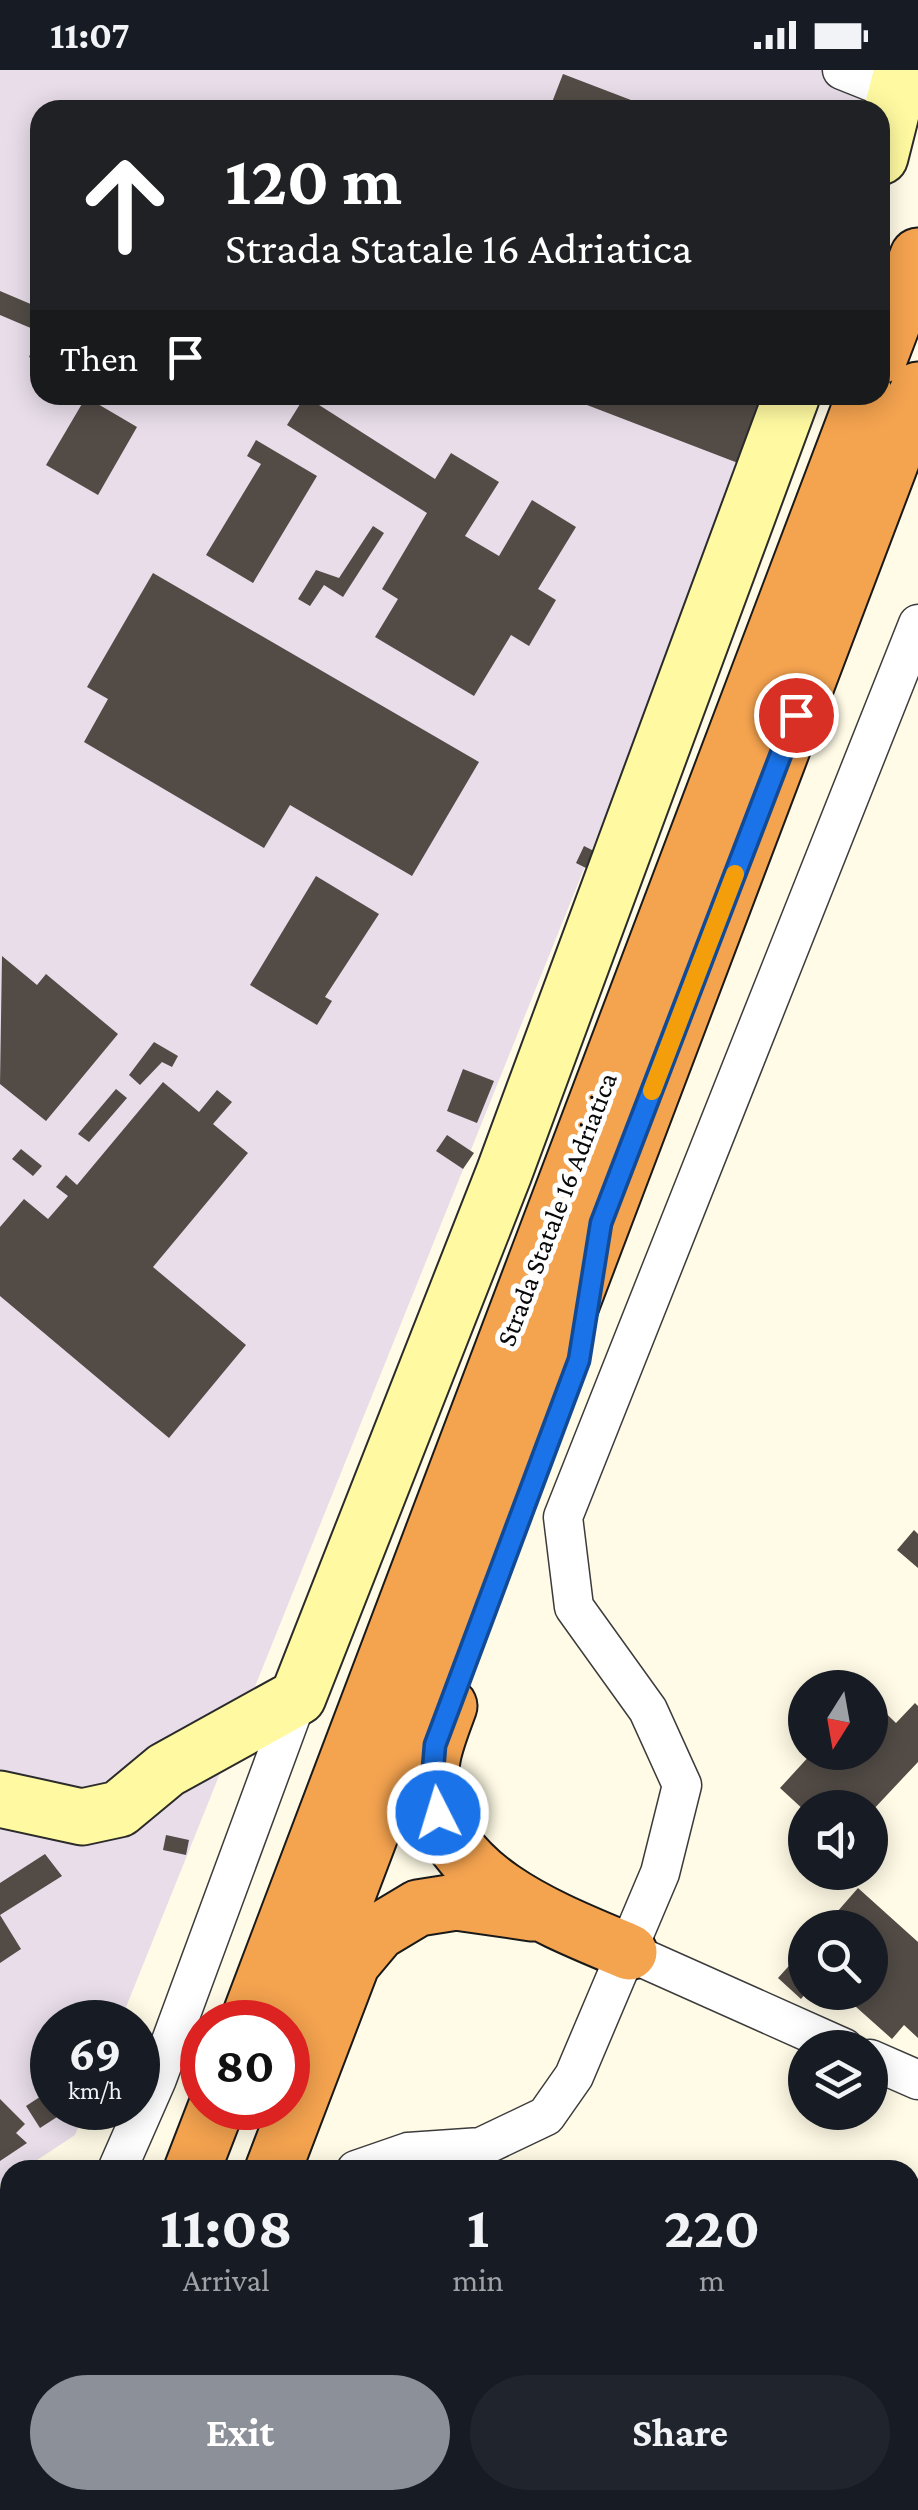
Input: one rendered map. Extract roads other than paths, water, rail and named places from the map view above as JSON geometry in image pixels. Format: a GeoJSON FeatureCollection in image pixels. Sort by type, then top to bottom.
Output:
{"type":"FeatureCollection","features":[{"type":"Feature","properties":{"kind":"highway"},"geometry":{"type":"LineString","coordinates":[[890,330],[918,256]]}},
{"type":"Feature","properties":{"kind":"highway","name":"Strada Statale 16 Adriatica"},"geometry":{"type":"LineString","coordinates":[[257,2000],[746,778],[918,390]]}},
{"type":"Feature","properties":{"kind":"highway","name":"Strada Statale 16 Adriatica"},"geometry":{"type":"LineString","coordinates":[[307,2000],[601,1223],[862,405]]}},
{"type":"Feature","properties":{"kind":"highway"},"geometry":{"type":"LineString","coordinates":[[601,1223],[579,1360],[435,1745],[431,1793],[445,1833],[472,1864],[540,1914],[629,1952]]}},
{"type":"Feature","properties":{"kind":"highway"},"geometry":{"type":"LineString","coordinates":[[278,2160],[352,1964],[378,1932],[418,1908],[456,1902],[540,1914]]}},
{"type":"Feature","properties":{"kind":"highway"},"geometry":{"type":"LineString","coordinates":[[196,2160],[207,2130]]}},
{"type":"Feature","properties":{"kind":"highway"},"geometry":{"type":"LineString","coordinates":[[246,2160],[257,2130]]}},
{"type":"Feature","properties":{"kind":"street"},"geometry":{"type":"LineString","coordinates":[[842,70],[900,81],[890,119]]}},
{"type":"Feature","properties":{"kind":"street"},"geometry":{"type":"LineString","coordinates":[[121,2160],[156,2079],[298,1697],[504,1173],[788,405]]}},
{"type":"Feature","properties":{"kind":"street"},"geometry":{"type":"LineString","coordinates":[[385,2160],[408,2152],[481,2146],[516,2134],[546,2116],[574,2076],[660,1873],[682,1785],[648,1710],[574,1608],[563,1517],[918,624]]}},
{"type":"Feature","properties":{"kind":"street"},"geometry":{"type":"LineString","coordinates":[[0,1799],[82,1817],[119,1809],[166,1770],[298,1697]]}},
{"type":"Feature","properties":{"kind":"street"},"geometry":{"type":"LineString","coordinates":[[629,1952],[804,2030]]}},
{"type":"Feature","properties":{"kind":"street"},"geometry":{"type":"LineString","coordinates":[[888,2067],[918,2080]]}}]}
